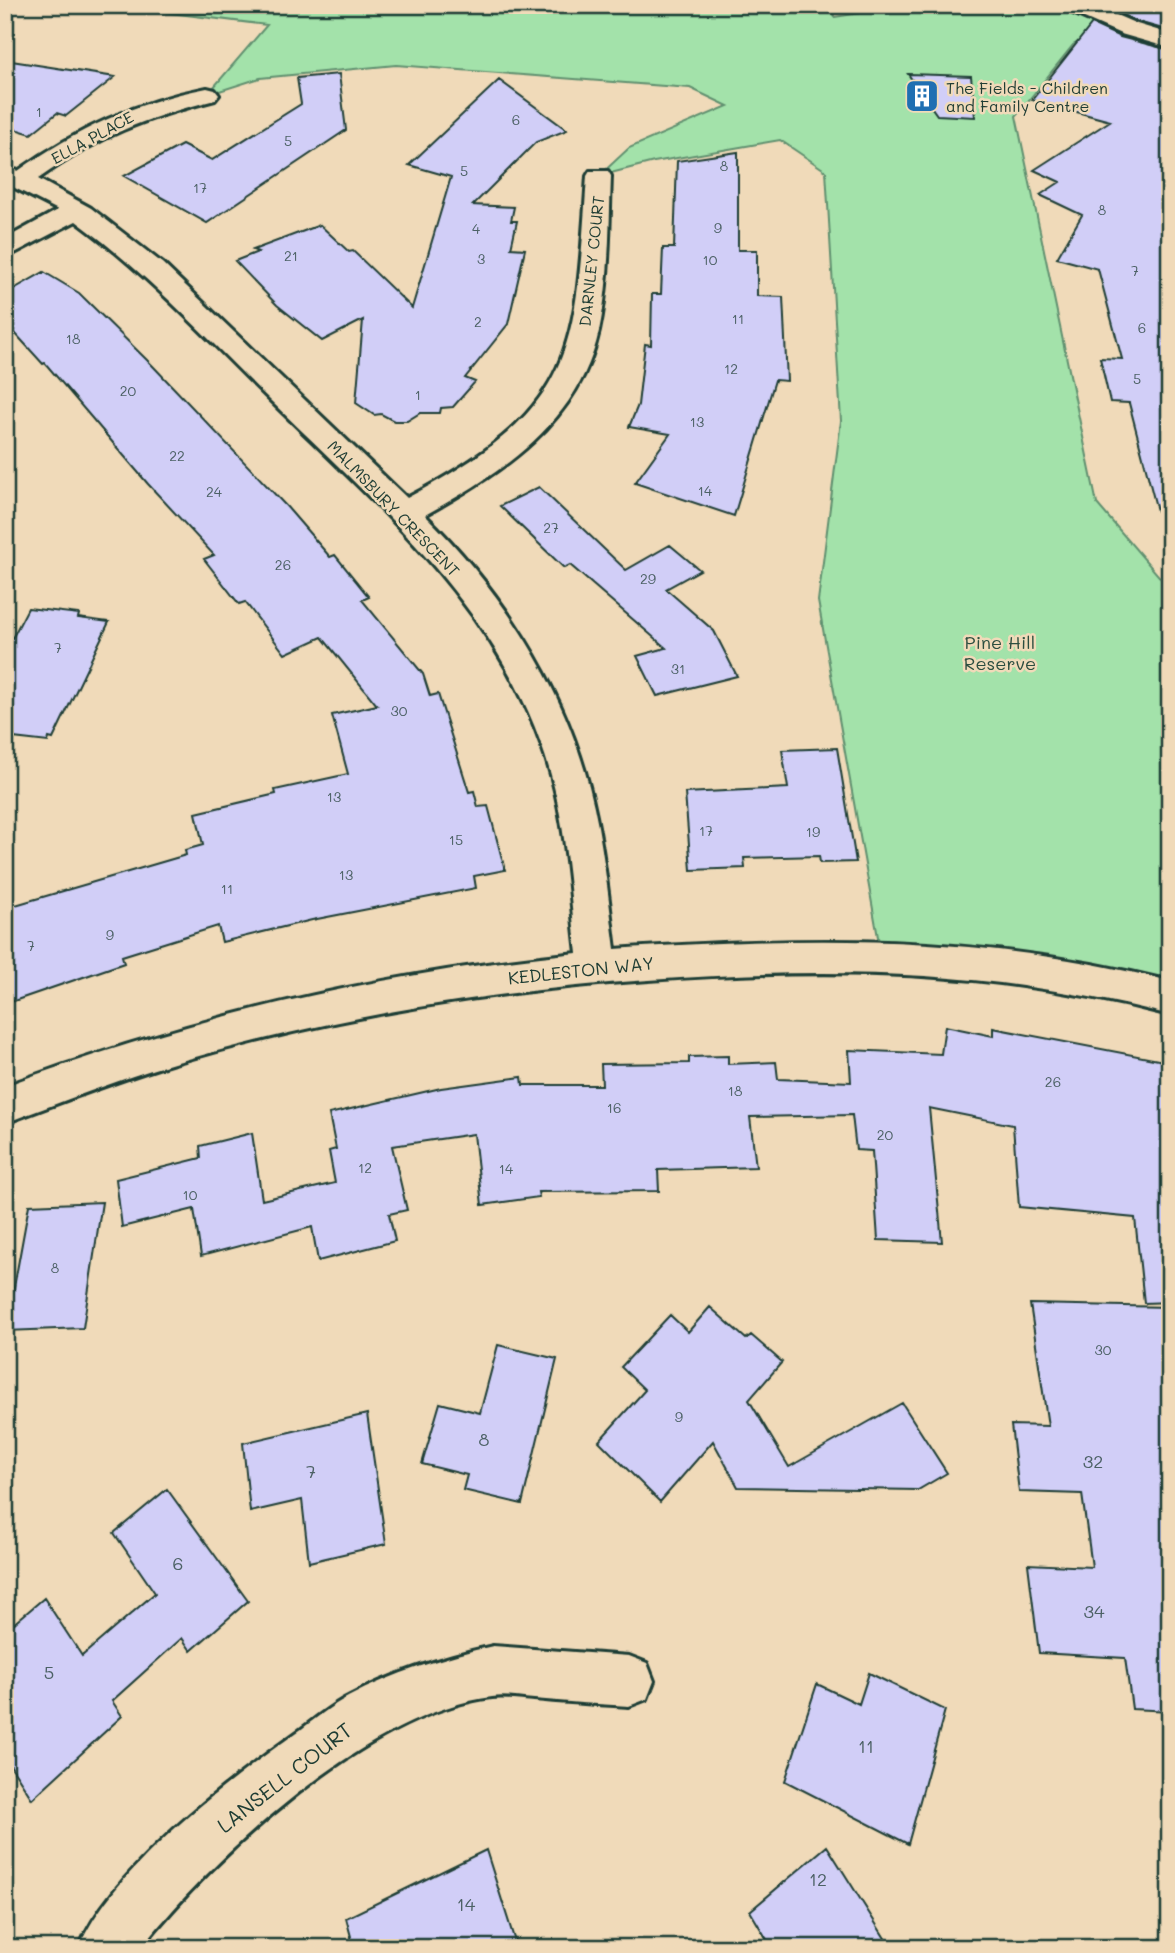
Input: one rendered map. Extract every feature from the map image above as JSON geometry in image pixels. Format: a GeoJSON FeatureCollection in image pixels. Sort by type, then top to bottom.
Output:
{"type":"FeatureCollection","features":[{"type":"Feature","properties":{"kind":"street"},"geometry":{"type":"LineString","coordinates":[[1074,5],[1129,29],[1170,41]]}},
{"type":"Feature","properties":{"kind":"street","name":"ELLA PLACE"},"geometry":{"type":"LineString","coordinates":[[13,176],[124,117],[166,102],[207,95]]}},
{"type":"Feature","properties":{"kind":"street","name":"MALMSBURY CRESCENT"},"geometry":{"type":"LineString","coordinates":[[13,176],[76,210],[122,243],[403,513],[488,611],[530,677],[572,784],[581,828],[598,965]]}},
{"type":"Feature","properties":{"kind":"street","name":"DARNLEY COURT"},"geometry":{"type":"LineString","coordinates":[[403,513],[468,478],[504,453],[540,418],[565,384],[580,351],[588,314],[599,176]]}},
{"type":"Feature","properties":{"kind":"street"},"geometry":{"type":"LineString","coordinates":[[5,250],[76,210]]}},
{"type":"Feature","properties":{"kind":"street","name":"KEDLESTON WAY"},"geometry":{"type":"LineString","coordinates":[[5,1105],[112,1065],[319,1007],[598,965],[772,955],[902,955],[1065,973],[1170,998]]}},
{"type":"Feature","properties":{"kind":"street","name":"LANSELL COURT"},"geometry":{"type":"LineString","coordinates":[[106,1948],[154,1888],[218,1826],[322,1744],[365,1715],[443,1683],[493,1671],[629,1681]]}},
{"type":"Feature","properties":{"kind":"green space","name":"Pine Hill Reserve"},"geometry":{"type":"Polygon","coordinates":[[[106,5],[832,5],[834,17],[911,5],[1074,5],[1111,22],[1073,45],[1016,116],[1097,504],[1170,589],[1170,998],[881,954],[818,601],[841,421],[826,171],[780,140],[654,162],[599,176],[629,148],[728,106],[690,88],[396,65],[260,78],[207,95],[267,25],[106,5]]]}},
{"type":"Feature","properties":{"kind":"building"},"geometry":{"type":"Polygon","coordinates":[[[1170,5],[1170,31],[1138,22],[1105,7],[1170,5]]]}},
{"type":"Feature","properties":{"kind":"building"},"geometry":{"type":"Polygon","coordinates":[[[1092,24],[1120,37],[1170,50],[1170,510],[1157,511],[1129,403],[1110,402],[1100,358],[1122,359],[1098,269],[1057,258],[1082,215],[1040,195],[1060,182],[1034,170],[1110,121],[1032,100],[1092,24]]]}},
{"type":"Feature","properties":{"kind":"building"},"geometry":{"type":"Polygon","coordinates":[[[5,60],[115,77],[66,116],[57,113],[31,134],[5,126],[5,60]]]}},
{"type":"Feature","properties":{"kind":"building"},"geometry":{"type":"Polygon","coordinates":[[[339,74],[346,130],[207,223],[124,176],[182,145],[212,160],[301,104],[297,78],[339,74]]]}},
{"type":"Feature","properties":{"kind":"building"},"geometry":{"type":"Polygon","coordinates":[[[908,74],[971,76],[975,117],[937,115],[908,74]]]}},
{"type":"Feature","properties":{"kind":"building"},"geometry":{"type":"Polygon","coordinates":[[[499,80],[567,130],[536,142],[473,205],[514,207],[511,221],[517,221],[511,248],[525,249],[508,324],[465,378],[475,382],[453,407],[441,408],[440,413],[420,413],[407,421],[394,421],[381,414],[374,415],[356,403],[363,320],[322,341],[277,305],[235,261],[258,252],[253,250],[320,225],[349,252],[353,251],[412,308],[451,177],[409,165],[499,80]]]}},
{"type":"Feature","properties":{"kind":"building"},"geometry":{"type":"Polygon","coordinates":[[[738,152],[738,250],[757,250],[757,296],[783,297],[787,381],[775,380],[734,516],[635,483],[670,434],[629,427],[638,405],[645,344],[651,345],[652,294],[661,294],[663,248],[674,248],[677,161],[738,152]]]}},
{"type":"Feature","properties":{"kind":"building"},"geometry":{"type":"Polygon","coordinates":[[[44,272],[79,293],[152,365],[286,506],[330,557],[335,555],[369,597],[362,600],[423,674],[430,696],[438,694],[469,792],[474,791],[478,807],[488,806],[505,870],[474,876],[476,888],[312,920],[222,942],[218,926],[122,956],[124,963],[5,1004],[5,908],[186,855],[185,850],[203,845],[196,813],[276,794],[275,790],[348,774],[332,715],[377,705],[322,637],[285,654],[245,602],[239,604],[204,559],[214,555],[148,484],[45,363],[43,364],[5,322],[5,294],[44,272]]]}},
{"type":"Feature","properties":{"kind":"building"},"geometry":{"type":"Polygon","coordinates":[[[539,487],[626,570],[670,545],[700,570],[666,589],[714,631],[737,676],[657,696],[637,656],[666,648],[570,565],[564,568],[500,506],[539,487]]]}},
{"type":"Feature","properties":{"kind":"building"},"geometry":{"type":"Polygon","coordinates":[[[28,608],[79,614],[78,618],[109,622],[53,739],[49,738],[48,742],[5,737],[5,652],[28,608]]]}},
{"type":"Feature","properties":{"kind":"building"},"geometry":{"type":"Polygon","coordinates":[[[837,748],[856,862],[820,863],[819,856],[744,858],[745,868],[691,870],[685,793],[788,788],[782,750],[837,748]]]}},
{"type":"Feature","properties":{"kind":"building"},"geometry":{"type":"Polygon","coordinates":[[[945,1026],[993,1036],[993,1028],[1169,1062],[1170,1302],[1144,1303],[1135,1218],[1019,1207],[1013,1125],[929,1108],[942,1242],[878,1240],[872,1151],[856,1150],[852,1115],[750,1117],[756,1167],[658,1170],[659,1191],[538,1192],[539,1197],[482,1205],[474,1134],[392,1146],[407,1210],[389,1214],[395,1241],[318,1261],[312,1227],[201,1256],[194,1209],[122,1227],[116,1179],[201,1158],[200,1146],[252,1133],[262,1200],[335,1183],[329,1151],[336,1149],[329,1114],[441,1088],[522,1077],[523,1085],[602,1085],[601,1064],[689,1063],[689,1057],[728,1056],[728,1064],[776,1062],[778,1079],[851,1082],[849,1050],[941,1054],[945,1026]]]}},
{"type":"Feature","properties":{"kind":"building"},"geometry":{"type":"Polygon","coordinates":[[[102,1202],[83,1328],[6,1331],[29,1205],[102,1202]]]}},
{"type":"Feature","properties":{"kind":"building"},"geometry":{"type":"Polygon","coordinates":[[[1030,1304],[1170,1307],[1170,1711],[1132,1709],[1125,1658],[1039,1653],[1028,1564],[1092,1567],[1082,1494],[1019,1492],[1011,1425],[1048,1426],[1030,1304]]]}},
{"type":"Feature","properties":{"kind":"building"},"geometry":{"type":"Polygon","coordinates":[[[710,1307],[746,1339],[751,1335],[782,1362],[749,1400],[789,1467],[902,1403],[947,1473],[918,1490],[738,1487],[713,1441],[660,1502],[599,1441],[645,1390],[621,1367],[670,1315],[688,1332],[710,1307]]]}},
{"type":"Feature","properties":{"kind":"building"},"geometry":{"type":"Polygon","coordinates":[[[498,1345],[557,1359],[522,1504],[463,1490],[467,1475],[422,1464],[440,1403],[480,1413],[498,1345]]]}},
{"type":"Feature","properties":{"kind":"building"},"geometry":{"type":"Polygon","coordinates":[[[367,1414],[386,1544],[309,1562],[302,1500],[250,1512],[243,1443],[367,1414]]]}},
{"type":"Feature","properties":{"kind":"building"},"geometry":{"type":"Polygon","coordinates":[[[167,1489],[248,1601],[191,1651],[182,1638],[112,1701],[122,1716],[32,1799],[5,1757],[5,1631],[44,1598],[82,1656],[155,1593],[114,1533],[167,1489]]]}},
{"type":"Feature","properties":{"kind":"building"},"geometry":{"type":"Polygon","coordinates":[[[869,1673],[945,1710],[908,1844],[785,1781],[817,1684],[859,1704],[869,1673]]]}},
{"type":"Feature","properties":{"kind":"building"},"geometry":{"type":"Polygon","coordinates":[[[827,1846],[891,1948],[772,1948],[750,1911],[827,1846]]]}},
{"type":"Feature","properties":{"kind":"building"},"geometry":{"type":"Polygon","coordinates":[[[486,1850],[517,1948],[354,1948],[346,1918],[486,1850]]]}},
{"type":"Feature","properties":{"kind":"place","name":"The Fields - Children and Family Centre"},"geometry":{"type":"Point","coordinates":[922,96]}}]}
